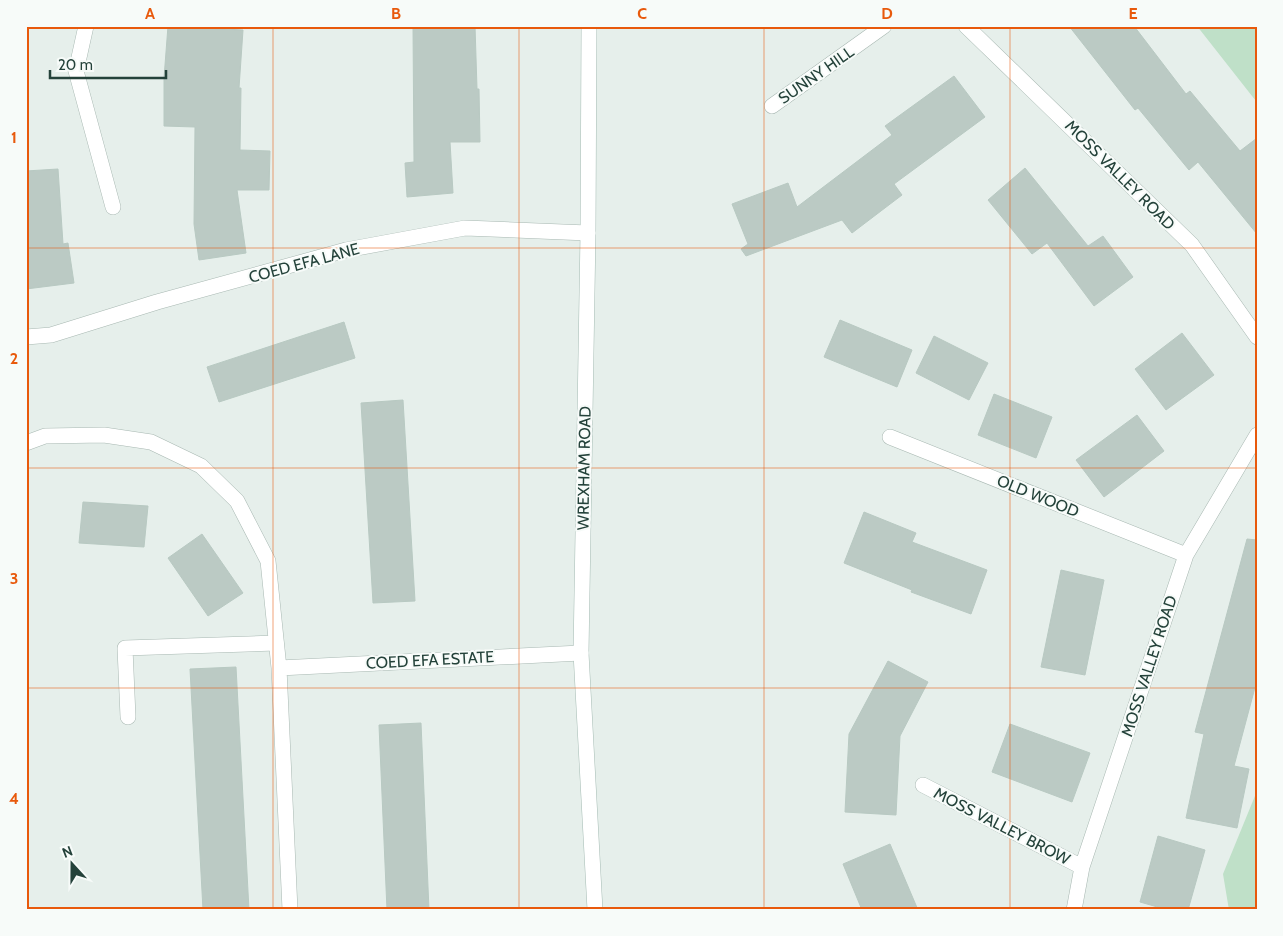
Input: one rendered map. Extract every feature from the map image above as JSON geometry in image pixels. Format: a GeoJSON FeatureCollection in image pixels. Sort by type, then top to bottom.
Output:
{"type":"FeatureCollection","features":[{"type":"Feature","properties":{"kind":"street"},"geometry":{"type":"LineString","coordinates":[[86,26],[76,71],[113,207]]}},
{"type":"Feature","properties":{"kind":"street","name":"WREXHAM ROAD"},"geometry":{"type":"LineString","coordinates":[[589,26],[588,232],[581,653],[595,910]]}},
{"type":"Feature","properties":{"kind":"street","name":"SUNNY HILL"},"geometry":{"type":"LineString","coordinates":[[772,106],[884,26]]}},
{"type":"Feature","properties":{"kind":"street","name":"MOSS VALLEY ROAD"},"geometry":{"type":"LineString","coordinates":[[966,26],[1192,245],[1257,337]]}},
{"type":"Feature","properties":{"kind":"street","name":"COED EFA LANE"},"geometry":{"type":"LineString","coordinates":[[26,337],[51,335],[167,299],[346,250],[465,228],[588,232]]}},
{"type":"Feature","properties":{"kind":"street"},"geometry":{"type":"LineString","coordinates":[[26,443],[45,436],[104,435],[151,442],[201,466],[237,501],[268,561],[279,668],[290,910]]}},
{"type":"Feature","properties":{"kind":"street","name":"MOSS VALLEY ROAD"},"geometry":{"type":"LineString","coordinates":[[1074,910],[1082,867],[1186,555],[1257,435]]}},
{"type":"Feature","properties":{"kind":"street","name":"OLD WOOD"},"geometry":{"type":"LineString","coordinates":[[890,437],[1186,555]]}},
{"type":"Feature","properties":{"kind":"street"},"geometry":{"type":"LineString","coordinates":[[128,718],[125,648],[276,643]]}},
{"type":"Feature","properties":{"kind":"street","name":"COED EFA ESTATE"},"geometry":{"type":"LineString","coordinates":[[279,668],[581,653]]}},
{"type":"Feature","properties":{"kind":"street","name":"MOSS VALLEY BROW"},"geometry":{"type":"LineString","coordinates":[[923,785],[1082,867]]}},
{"type":"Feature","properties":{"kind":"green space"},"geometry":{"type":"Polygon","coordinates":[[[1197,26],[1257,26],[1257,102],[1252,96],[1197,26]]]}},
{"type":"Feature","properties":{"kind":"green space"},"geometry":{"type":"Polygon","coordinates":[[[1257,791],[1257,910],[1229,910],[1223,874],[1257,791]]]}},
{"type":"Feature","properties":{"kind":"building"},"geometry":{"type":"Polygon","coordinates":[[[168,26],[243,30],[239,88],[241,88],[240,150],[270,151],[269,190],[237,190],[246,253],[199,260],[194,224],[195,127],[164,126],[164,78],[168,26]]]}},
{"type":"Feature","properties":{"kind":"building"},"geometry":{"type":"Polygon","coordinates":[[[413,26],[475,26],[480,142],[450,142],[453,193],[407,197],[405,163],[414,162],[413,26]]]}},
{"type":"Feature","properties":{"kind":"building"},"geometry":{"type":"Polygon","coordinates":[[[1069,26],[1134,26],[1186,94],[1190,91],[1240,151],[1257,138],[1257,234],[1198,162],[1189,170],[1138,108],[1135,110],[1069,26]]]}},
{"type":"Feature","properties":{"kind":"building"},"geometry":{"type":"Polygon","coordinates":[[[954,76],[985,117],[894,184],[902,195],[852,233],[842,220],[746,256],[741,249],[748,244],[732,204],[788,183],[797,207],[892,135],[885,126],[954,76]]]}},
{"type":"Feature","properties":{"kind":"building"},"geometry":{"type":"Polygon","coordinates":[[[1025,168],[1088,246],[1103,236],[1133,277],[1094,306],[1047,243],[1032,254],[988,200],[1025,168]]]}},
{"type":"Feature","properties":{"kind":"building"},"geometry":{"type":"Polygon","coordinates":[[[58,169],[63,244],[68,243],[74,283],[26,289],[26,171],[58,169]]]}},
{"type":"Feature","properties":{"kind":"building"},"geometry":{"type":"Polygon","coordinates":[[[840,320],[912,350],[897,387],[824,357],[840,320]]]}},
{"type":"Feature","properties":{"kind":"building"},"geometry":{"type":"Polygon","coordinates":[[[344,322],[355,358],[219,402],[207,367],[344,322]]]}},
{"type":"Feature","properties":{"kind":"building"},"geometry":{"type":"Polygon","coordinates":[[[1182,333],[1214,375],[1166,410],[1135,369],[1182,333]]]}},
{"type":"Feature","properties":{"kind":"building"},"geometry":{"type":"Polygon","coordinates":[[[934,336],[988,363],[969,400],[916,373],[934,336]]]}},
{"type":"Feature","properties":{"kind":"building"},"geometry":{"type":"Polygon","coordinates":[[[994,394],[1052,417],[1036,458],[978,435],[994,394]]]}},
{"type":"Feature","properties":{"kind":"building"},"geometry":{"type":"Polygon","coordinates":[[[403,400],[415,601],[373,603],[361,403],[403,400]]]}},
{"type":"Feature","properties":{"kind":"building"},"geometry":{"type":"Polygon","coordinates":[[[1137,415],[1164,451],[1104,497],[1076,460],[1137,415]]]}},
{"type":"Feature","properties":{"kind":"building"},"geometry":{"type":"Polygon","coordinates":[[[83,502],[148,506],[144,547],[79,543],[83,502]]]}},
{"type":"Feature","properties":{"kind":"building"},"geometry":{"type":"Polygon","coordinates":[[[864,512],[916,533],[912,542],[987,570],[971,614],[911,592],[912,590],[844,563],[864,512]]]}},
{"type":"Feature","properties":{"kind":"building"},"geometry":{"type":"Polygon","coordinates":[[[202,534],[243,593],[208,616],[168,558],[202,534]]]}},
{"type":"Feature","properties":{"kind":"building"},"geometry":{"type":"Polygon","coordinates":[[[1247,539],[1257,540],[1257,680],[1234,766],[1249,769],[1237,828],[1186,818],[1204,734],[1195,732],[1247,539]]]}},
{"type":"Feature","properties":{"kind":"building"},"geometry":{"type":"Polygon","coordinates":[[[1061,570],[1104,580],[1085,675],[1041,667],[1061,570]]]}},
{"type":"Feature","properties":{"kind":"building"},"geometry":{"type":"Polygon","coordinates":[[[888,661],[928,682],[900,736],[896,815],[845,812],[849,734],[888,661]]]}},
{"type":"Feature","properties":{"kind":"building"},"geometry":{"type":"Polygon","coordinates":[[[236,667],[249,910],[203,910],[190,669],[236,667]]]}},
{"type":"Feature","properties":{"kind":"building"},"geometry":{"type":"Polygon","coordinates":[[[421,723],[429,910],[387,910],[379,725],[421,723]]]}},
{"type":"Feature","properties":{"kind":"building"},"geometry":{"type":"Polygon","coordinates":[[[1010,724],[1090,753],[1072,802],[992,772],[1010,724]]]}},
{"type":"Feature","properties":{"kind":"building"},"geometry":{"type":"Polygon","coordinates":[[[1158,836],[1205,850],[1188,910],[1168,910],[1140,902],[1158,836]]]}},
{"type":"Feature","properties":{"kind":"building"},"geometry":{"type":"Polygon","coordinates":[[[890,844],[918,910],[862,910],[843,864],[890,844]]]}}]}
